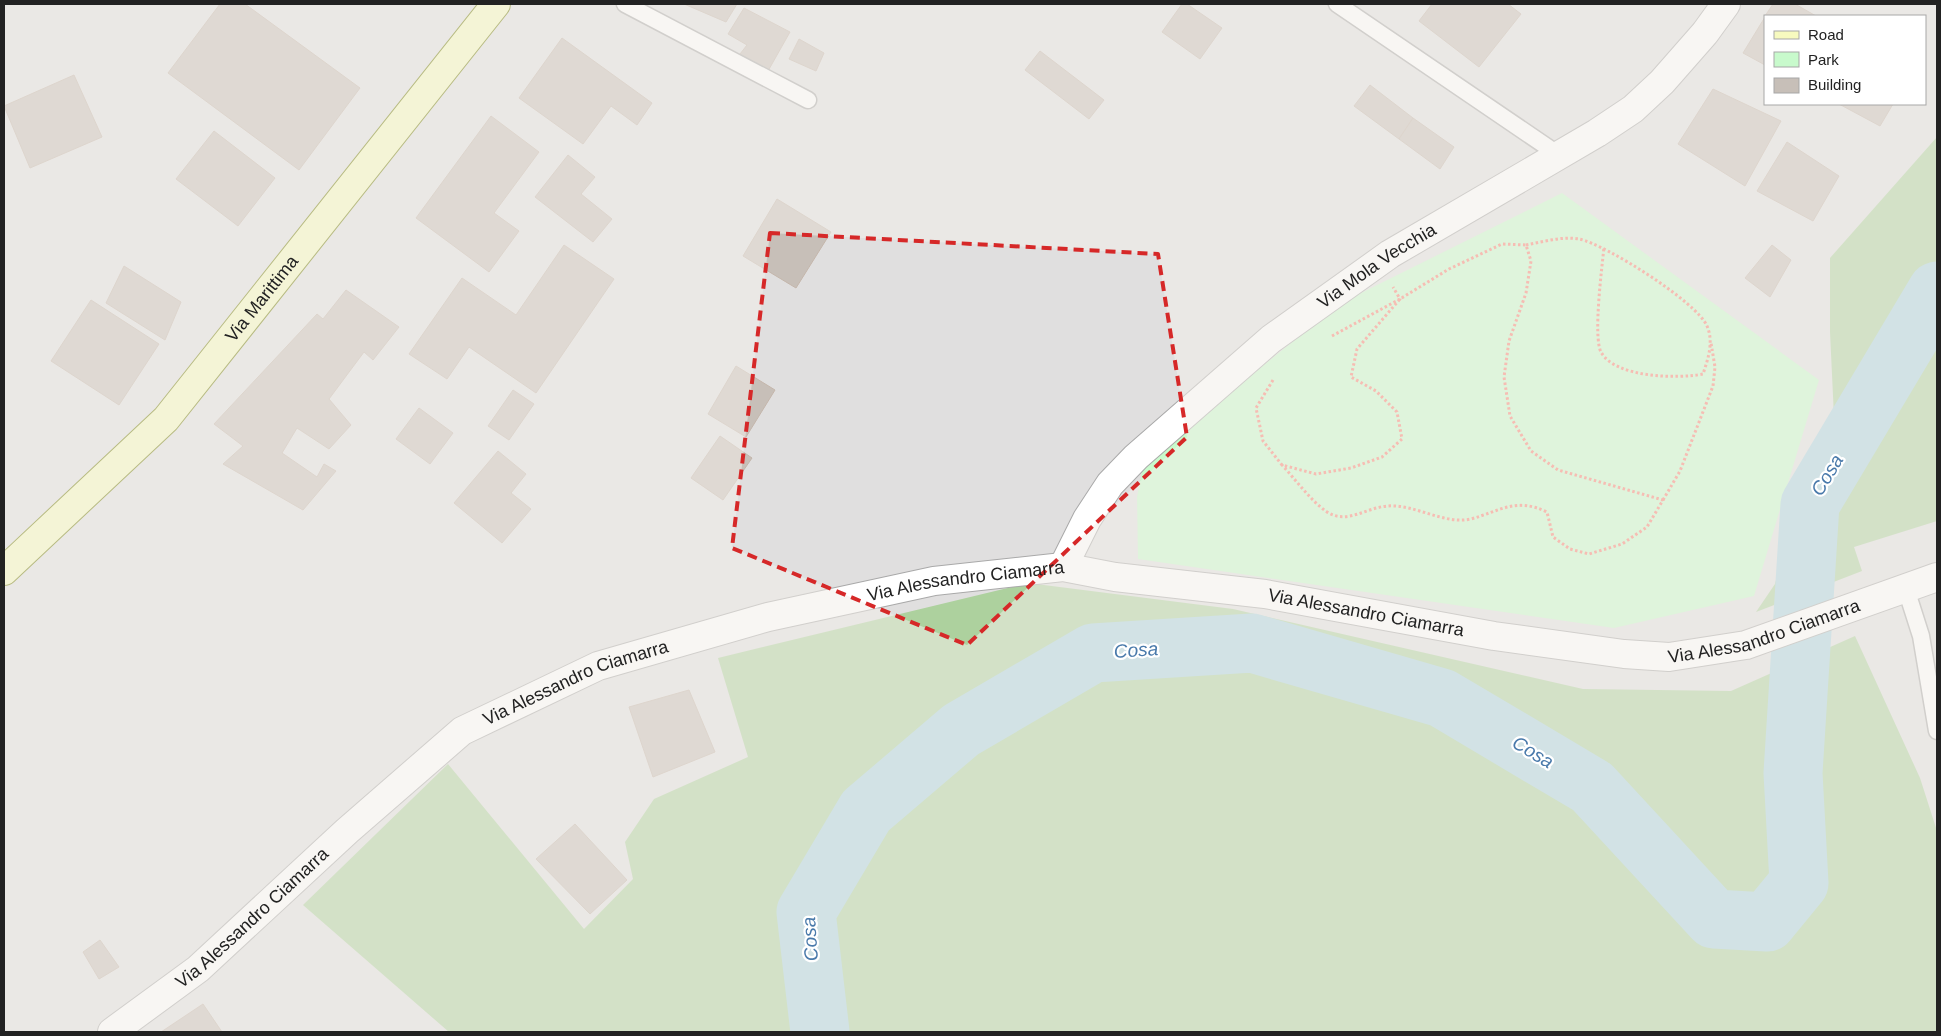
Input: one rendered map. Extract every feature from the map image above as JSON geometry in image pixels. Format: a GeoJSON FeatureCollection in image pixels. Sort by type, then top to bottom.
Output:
{"type":"FeatureCollection","features":[{"type":"Feature","properties":{"kind":"main road","name":"Via Marittima"},"geometry":{"type":"LineString","coordinates":[[4,571],[166,419],[496,4]]}},
{"type":"Feature","properties":{"kind":"street","name":"Via Mola Vecchia"},"geometry":{"type":"LineString","coordinates":[[1062,567],[1087,519],[1110,484],[1136,457],[1271,339],[1390,254],[1633,110],[1662,82],[1705,33],[1726,4]]}},
{"type":"Feature","properties":{"kind":"street","name":"Via Alessandro Ciamarra"},"geometry":{"type":"LineString","coordinates":[[112,1032],[198,969],[347,831],[462,731],[598,666],[768,617],[934,582],[1062,567],[1115,577],[1265,594],[1503,637],[1624,654],[1669,657],[1746,645],[1937,577]]}},
{"type":"Feature","properties":{"kind":"lane"},"geometry":{"type":"LineString","coordinates":[[625,4],[808,100]]}},
{"type":"Feature","properties":{"kind":"lane"},"geometry":{"type":"LineString","coordinates":[[1337,4],[1559,155]]}},
{"type":"Feature","properties":{"kind":"lane"},"geometry":{"type":"LineString","coordinates":[[1906,589],[1921,636],[1937,731]]}},
{"type":"Feature","properties":{"kind":"path"},"geometry":{"type":"LineString","coordinates":[[1276,375],[1256,408],[1262,441],[1327,512],[1344,518],[1390,506],[1451,518],[1469,519],[1503,507],[1533,505],[1547,512],[1552,537],[1570,549],[1590,554],[1622,544],[1647,527],[1680,471],[1713,386],[1715,367],[1707,325],[1687,303],[1604,247],[1580,239],[1565,238],[1526,245],[1502,244],[1449,269],[1400,299],[1330,337]]}},
{"type":"Feature","properties":{"kind":"path"},"geometry":{"type":"LineString","coordinates":[[1526,245],[1532,261],[1526,293],[1509,341],[1504,377],[1510,416],[1531,451],[1558,470],[1631,493],[1663,500]]}},
{"type":"Feature","properties":{"kind":"path"},"geometry":{"type":"LineString","coordinates":[[1604,247],[1599,334],[1601,351],[1611,361],[1625,368],[1660,377],[1682,378],[1703,374],[1711,340]]}},
{"type":"Feature","properties":{"kind":"path"},"geometry":{"type":"LineString","coordinates":[[1282,465],[1316,474],[1350,468],[1382,457],[1402,439],[1397,412],[1376,391],[1350,377],[1358,349],[1400,299]]}},
{"type":"Feature","properties":{"kind":"highlighted area"},"geometry":{"type":"Polygon","coordinates":[[[770,233],[1158,254],[1187,437],[967,645],[732,548],[770,233]]]}},
{"type":"Feature","properties":{"kind":"shaded area"},"geometry":{"type":"Polygon","coordinates":[[[4,4],[1937,4],[1937,1032],[4,1032],[4,4]]]}},
{"type":"Feature","properties":{"kind":"green space"},"geometry":{"type":"Polygon","coordinates":[[[1937,137],[1937,521],[1854,547],[1862,571],[1756,612],[1775,584],[1799,489],[1834,417],[1830,332],[1830,258],[1937,137]]]}},
{"type":"Feature","properties":{"kind":"green space"},"geometry":{"type":"Polygon","coordinates":[[[1562,193],[1819,380],[1754,596],[1614,628],[1138,559],[1137,497],[1144,462],[1339,304],[1562,193]]]}},
{"type":"Feature","properties":{"kind":"green space"},"geometry":{"type":"Polygon","coordinates":[[[1028,583],[1233,609],[1583,689],[1731,691],[1855,636],[1920,778],[1937,831],[1937,1032],[449,1032],[303,905],[448,764],[584,929],[633,879],[625,842],[654,799],[748,757],[718,658],[1028,583]]]}},
{"type":"Feature","properties":{"kind":"building"},"geometry":{"type":"Polygon","coordinates":[[[220,4],[245,4],[360,88],[299,170],[168,73],[220,4]]]}},
{"type":"Feature","properties":{"kind":"building"},"geometry":{"type":"Polygon","coordinates":[[[684,4],[737,4],[726,22],[684,4]]]}},
{"type":"Feature","properties":{"kind":"building"},"geometry":{"type":"Polygon","coordinates":[[[1182,4],[1187,4],[1222,28],[1200,59],[1162,32],[1182,4]]]}},
{"type":"Feature","properties":{"kind":"building"},"geometry":{"type":"Polygon","coordinates":[[[1432,4],[1508,4],[1521,14],[1479,67],[1419,21],[1432,4]]]}},
{"type":"Feature","properties":{"kind":"building"},"geometry":{"type":"Polygon","coordinates":[[[1773,4],[1795,4],[1814,15],[1766,15],[1773,4]]]}},
{"type":"Feature","properties":{"kind":"building"},"geometry":{"type":"Polygon","coordinates":[[[744,8],[790,32],[768,71],[740,54],[747,45],[728,34],[744,8]]]}},
{"type":"Feature","properties":{"kind":"building"},"geometry":{"type":"Polygon","coordinates":[[[1764,19],[1764,64],[1743,53],[1764,19]]]}},
{"type":"Feature","properties":{"kind":"building"},"geometry":{"type":"Polygon","coordinates":[[[562,38],[652,103],[637,125],[611,106],[583,144],[519,98],[562,38]]]}},
{"type":"Feature","properties":{"kind":"building"},"geometry":{"type":"Polygon","coordinates":[[[799,39],[824,53],[816,71],[789,59],[799,39]]]}},
{"type":"Feature","properties":{"kind":"building"},"geometry":{"type":"Polygon","coordinates":[[[1040,51],[1104,100],[1089,119],[1025,70],[1040,51]]]}},
{"type":"Feature","properties":{"kind":"building"},"geometry":{"type":"Polygon","coordinates":[[[74,75],[102,137],[30,168],[4,106],[74,75]]]}},
{"type":"Feature","properties":{"kind":"building"},"geometry":{"type":"Polygon","coordinates":[[[1370,85],[1413,118],[1399,139],[1354,106],[1370,85]]]}},
{"type":"Feature","properties":{"kind":"building"},"geometry":{"type":"Polygon","coordinates":[[[1713,89],[1781,121],[1745,186],[1678,144],[1713,89]]]}},
{"type":"Feature","properties":{"kind":"building"},"geometry":{"type":"Polygon","coordinates":[[[1841,105],[1892,105],[1880,126],[1841,105]]]}},
{"type":"Feature","properties":{"kind":"building"},"geometry":{"type":"Polygon","coordinates":[[[491,116],[539,152],[494,213],[519,231],[489,272],[416,218],[491,116]]]}},
{"type":"Feature","properties":{"kind":"building"},"geometry":{"type":"Polygon","coordinates":[[[1413,118],[1454,147],[1440,169],[1399,139],[1413,118]]]}},
{"type":"Feature","properties":{"kind":"building"},"geometry":{"type":"Polygon","coordinates":[[[214,131],[275,178],[238,226],[176,179],[214,131]]]}},
{"type":"Feature","properties":{"kind":"building"},"geometry":{"type":"Polygon","coordinates":[[[1787,142],[1839,176],[1813,221],[1757,191],[1787,142]]]}},
{"type":"Feature","properties":{"kind":"building"},"geometry":{"type":"Polygon","coordinates":[[[568,155],[595,177],[581,194],[612,219],[593,242],[535,197],[568,155]]]}},
{"type":"Feature","properties":{"kind":"building"},"geometry":{"type":"Polygon","coordinates":[[[777,199],[831,232],[796,288],[743,256],[777,199]]]}},
{"type":"Feature","properties":{"kind":"building"},"geometry":{"type":"Polygon","coordinates":[[[564,245],[614,279],[536,393],[469,347],[447,379],[409,354],[462,278],[516,315],[564,245]]]}},
{"type":"Feature","properties":{"kind":"building"},"geometry":{"type":"Polygon","coordinates":[[[1772,245],[1791,260],[1770,297],[1745,278],[1772,245]]]}},
{"type":"Feature","properties":{"kind":"building"},"geometry":{"type":"Polygon","coordinates":[[[124,266],[181,302],[165,340],[106,303],[124,266]]]}},
{"type":"Feature","properties":{"kind":"building"},"geometry":{"type":"Polygon","coordinates":[[[346,290],[399,327],[373,360],[364,352],[329,399],[351,425],[329,449],[297,428],[282,453],[317,477],[324,464],[336,471],[303,510],[223,464],[243,446],[214,424],[317,314],[323,319],[346,290]]]}},
{"type":"Feature","properties":{"kind":"building"},"geometry":{"type":"Polygon","coordinates":[[[91,300],[159,344],[119,405],[51,361],[91,300]]]}},
{"type":"Feature","properties":{"kind":"building"},"geometry":{"type":"Polygon","coordinates":[[[736,366],[775,390],[746,437],[708,414],[736,366]]]}},
{"type":"Feature","properties":{"kind":"building"},"geometry":{"type":"Polygon","coordinates":[[[513,390],[534,404],[509,440],[488,426],[513,390]]]}},
{"type":"Feature","properties":{"kind":"building"},"geometry":{"type":"Polygon","coordinates":[[[419,408],[453,433],[430,464],[396,439],[419,408]]]}},
{"type":"Feature","properties":{"kind":"building"},"geometry":{"type":"Polygon","coordinates":[[[720,436],[752,458],[723,500],[691,478],[720,436]]]}},
{"type":"Feature","properties":{"kind":"building"},"geometry":{"type":"Polygon","coordinates":[[[498,451],[526,474],[511,493],[531,509],[502,543],[454,503],[498,451]]]}},
{"type":"Feature","properties":{"kind":"building"},"geometry":{"type":"Polygon","coordinates":[[[689,690],[715,752],[653,777],[629,707],[689,690]]]}},
{"type":"Feature","properties":{"kind":"building"},"geometry":{"type":"Polygon","coordinates":[[[575,824],[627,880],[590,914],[536,859],[575,824]]]}},
{"type":"Feature","properties":{"kind":"building"},"geometry":{"type":"Polygon","coordinates":[[[100,940],[119,967],[99,979],[83,952],[100,940]]]}},
{"type":"Feature","properties":{"kind":"building"},"geometry":{"type":"Polygon","coordinates":[[[203,1004],[222,1032],[161,1032],[203,1004]]]}},
{"type":"Feature","properties":{"kind":"waterway","name":"Cosa"},"geometry":{"type":"LineString","coordinates":[[820,1032],[806,912],[866,811],[961,730],[1093,653],[1252,643],[1442,698],[1592,787],[1714,919],[1767,922],[1799,883],[1793,773],[1810,504],[1937,291]]}}]}
